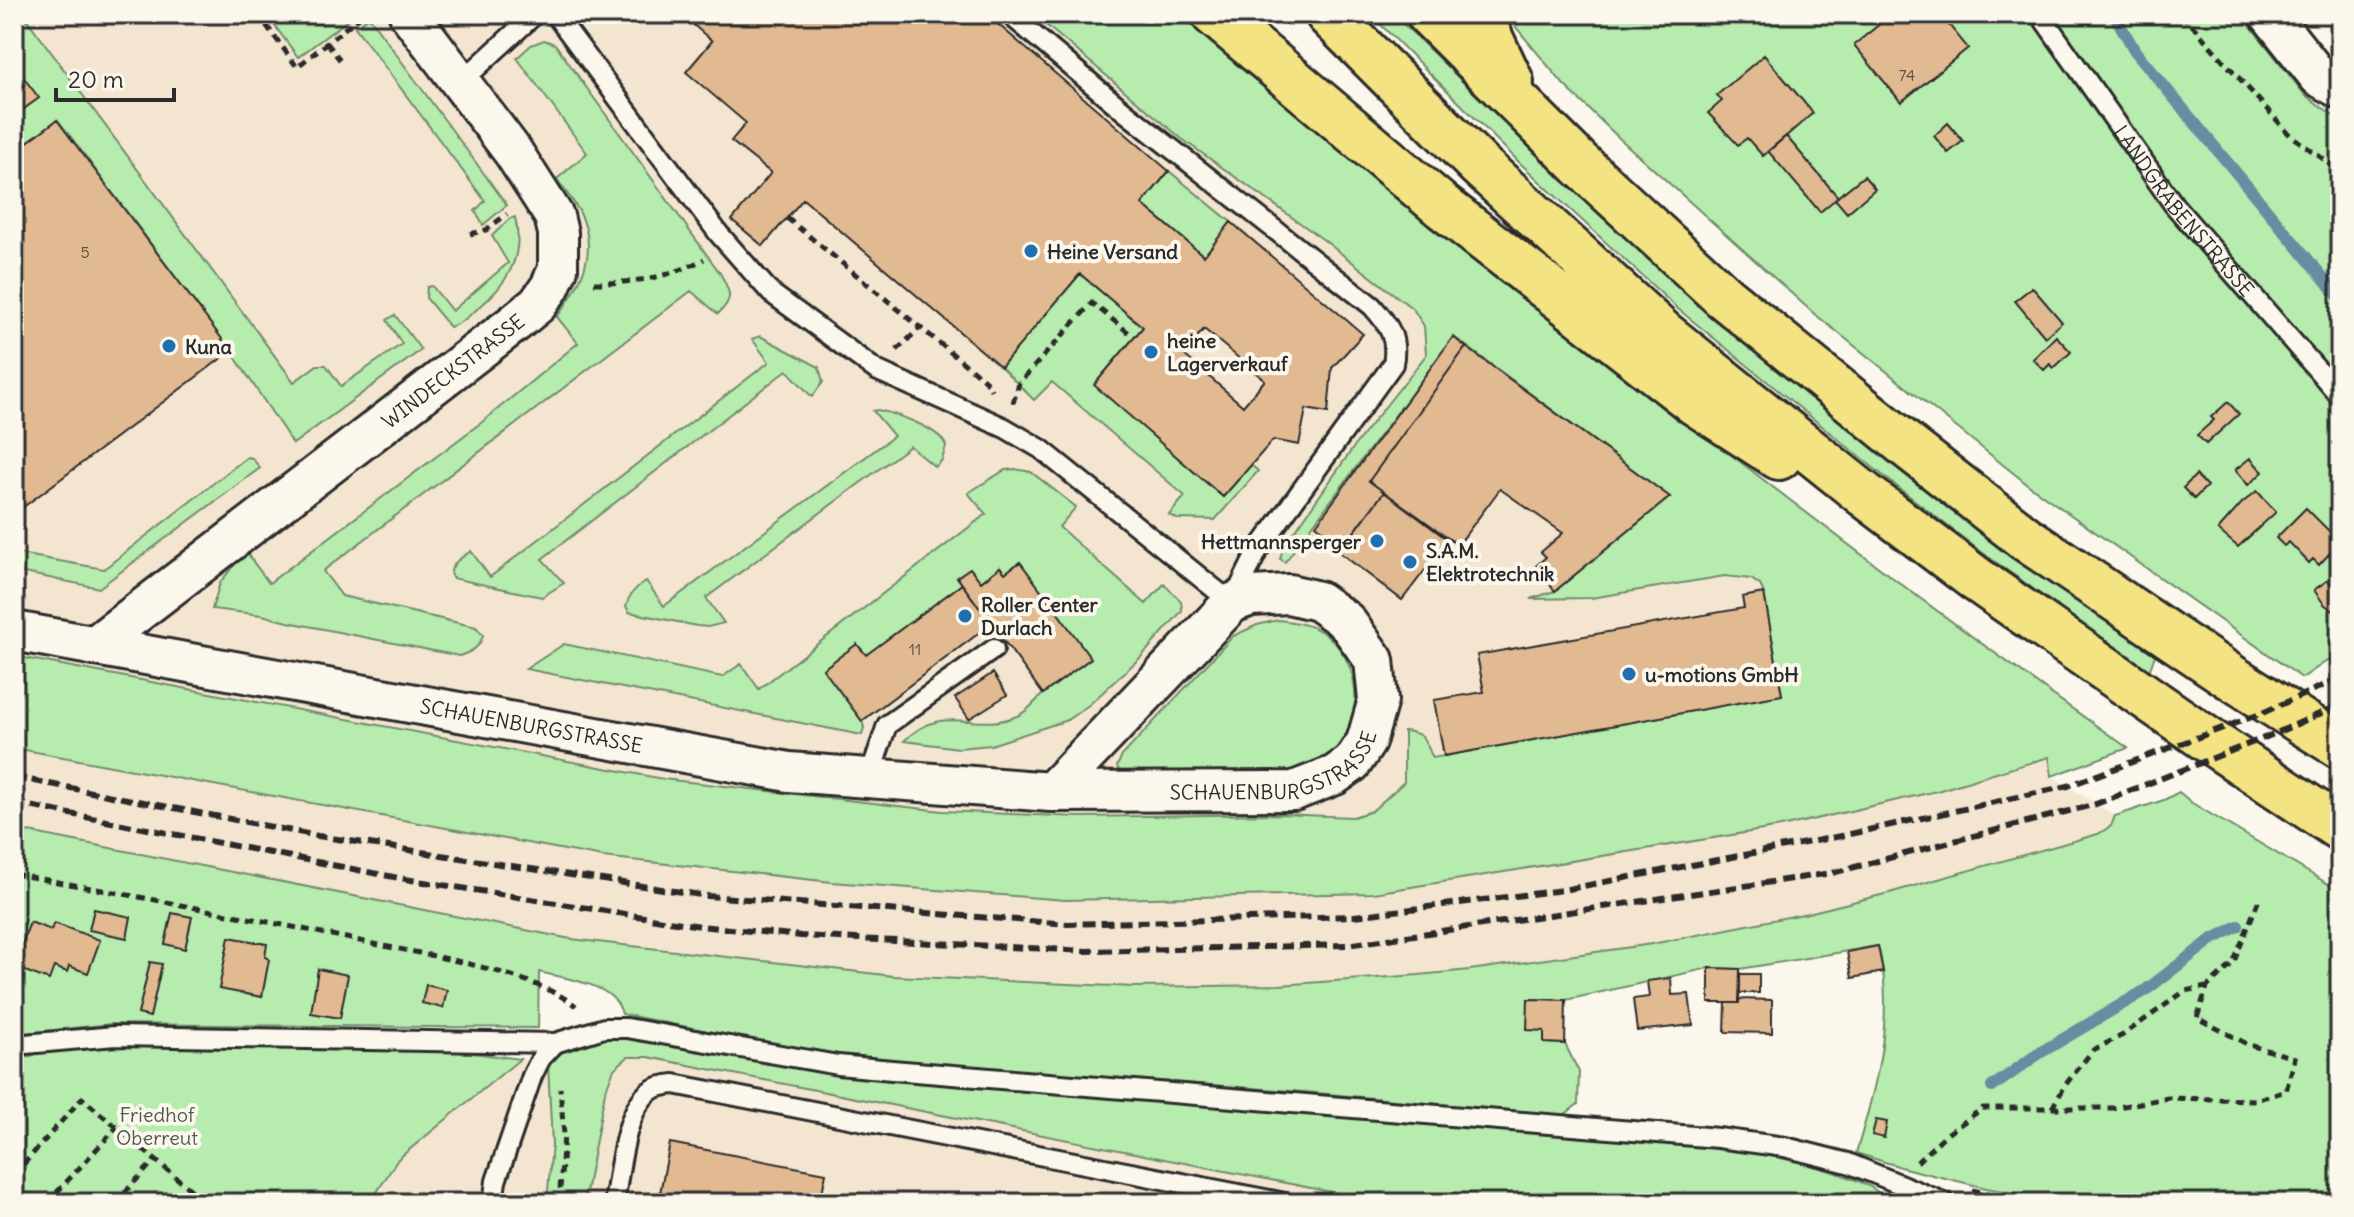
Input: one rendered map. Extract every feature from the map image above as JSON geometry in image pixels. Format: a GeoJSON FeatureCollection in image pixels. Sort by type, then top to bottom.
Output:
{"type":"FeatureCollection","features":[{"type":"Feature","properties":{"kind":"highway"},"geometry":{"type":"LineString","coordinates":[[1214,14],[1443,207],[1694,402],[1771,454],[1865,495]]}},
{"type":"Feature","properties":{"kind":"highway"},"geometry":{"type":"LineString","coordinates":[[1328,14],[1478,164],[1664,334],[1865,495],[1976,579],[2340,828]]}},
{"type":"Feature","properties":{"kind":"highway"},"geometry":{"type":"LineString","coordinates":[[1429,14],[1580,164],[1723,296],[1910,448],[2025,538],[2231,677],[2340,746]]}},
{"type":"Feature","properties":{"kind":"highway"},"geometry":{"type":"LineString","coordinates":[[1479,14],[1522,106]]}},
{"type":"Feature","properties":{"kind":"street"},"geometry":{"type":"LineString","coordinates":[[409,14],[513,152],[554,216],[558,249],[558,269],[554,277]]}},
{"type":"Feature","properties":{"kind":"street"},"geometry":{"type":"LineString","coordinates":[[2269,14],[2319,77],[2340,89]]}},
{"type":"Feature","properties":{"kind":"street","name":"WINDECKSTRASSE"},"geometry":{"type":"LineString","coordinates":[[94,646],[516,322],[538,304],[554,277]]}},
{"type":"Feature","properties":{"kind":"street","name":"SCHAUENBURGSTRASSE"},"geometry":{"type":"LineString","coordinates":[[14,631],[789,772],[1051,792],[1294,791],[1335,775],[1352,763],[1366,742],[1378,700],[1374,660],[1346,621],[1318,601],[1289,594],[1251,596],[1232,603]]}},
{"type":"Feature","properties":{"kind":"street"},"geometry":{"type":"LineString","coordinates":[[1051,792],[1232,603]]}},
{"type":"Feature","properties":{"kind":"lane"},"geometry":{"type":"LineString","coordinates":[[461,82],[535,14]]}},
{"type":"Feature","properties":{"kind":"lane"},"geometry":{"type":"LineString","coordinates":[[555,14],[728,244],[771,293],[876,370],[1005,428],[1041,449],[1232,603],[1258,550],[1393,364],[1396,347],[1390,325],[1372,306],[1125,112],[1009,14]]}},
{"type":"Feature","properties":{"kind":"lane","name":"LANDGRABENSTRASSE"},"geometry":{"type":"LineString","coordinates":[[2040,14],[2174,205],[2340,396]]}},
{"type":"Feature","properties":{"kind":"lane"},"geometry":{"type":"LineString","coordinates":[[869,778],[887,725],[994,649]]}},
{"type":"Feature","properties":{"kind":"lane"},"geometry":{"type":"LineString","coordinates":[[14,1045],[115,1036],[555,1043],[604,1028],[627,1028],[838,1065],[1718,1138],[1785,1147],[1848,1163],[1946,1203]]}},
{"type":"Feature","properties":{"kind":"lane"},"geometry":{"type":"LineString","coordinates":[[493,1203],[496,1181],[532,1076],[541,1058],[555,1043]]}},
{"type":"Feature","properties":{"kind":"lane"},"geometry":{"type":"LineString","coordinates":[[614,1203],[631,1118],[653,1088],[674,1084],[1285,1203]]}},
{"type":"Feature","properties":{"kind":"path"},"geometry":{"type":"LineString","coordinates":[[258,14],[297,67],[363,14]]}},
{"type":"Feature","properties":{"kind":"path"},"geometry":{"type":"LineString","coordinates":[[2182,14],[2290,135],[2340,171]]}},
{"type":"Feature","properties":{"kind":"path"},"geometry":{"type":"LineString","coordinates":[[327,43],[340,60]]}},
{"type":"Feature","properties":{"kind":"path"},"geometry":{"type":"LineString","coordinates":[[787,218],[988,383]]}},
{"type":"Feature","properties":{"kind":"path"},"geometry":{"type":"LineString","coordinates":[[554,277],[585,284],[644,281],[701,261],[728,244]]}},
{"type":"Feature","properties":{"kind":"path"},"geometry":{"type":"LineString","coordinates":[[1005,428],[1019,383],[1092,303],[1134,337]]}},
{"type":"Feature","properties":{"kind":"path"},"geometry":{"type":"LineString","coordinates":[[903,344],[920,328]]}},
{"type":"Feature","properties":{"kind":"path"},"geometry":{"type":"LineString","coordinates":[[14,874],[454,961],[538,986],[566,999],[580,1009],[585,1033]]}},
{"type":"Feature","properties":{"kind":"path"},"geometry":{"type":"LineString","coordinates":[[1896,1180],[1943,1137],[1983,1108],[2112,1108],[2168,1098],[2255,1100],[2286,1091],[2295,1058],[2249,1045],[2197,1018],[2207,987],[2233,964],[2260,897]]}},
{"type":"Feature","properties":{"kind":"path"},"geometry":{"type":"LineString","coordinates":[[2052,1108],[2066,1084],[2093,1050],[2123,1035],[2185,991],[2207,987]]}},
{"type":"Feature","properties":{"kind":"path"},"geometry":{"type":"LineString","coordinates":[[555,1043],[564,1135],[559,1203]]}},
{"type":"Feature","properties":{"kind":"path"},"geometry":{"type":"LineString","coordinates":[[14,1175],[82,1098],[191,1190],[179,1203]]}},
{"type":"Feature","properties":{"kind":"path"},"geometry":{"type":"LineString","coordinates":[[47,1203],[117,1127]]}},
{"type":"Feature","properties":{"kind":"path"},"geometry":{"type":"LineString","coordinates":[[115,1203],[155,1160]]}},
{"type":"Feature","properties":{"kind":"shaded area"},"geometry":{"type":"Polygon","coordinates":[[[14,14],[1033,14],[1181,138],[1760,548],[1839,704],[1404,782],[1372,811],[1353,817],[1279,814],[1078,817],[942,811],[663,779],[14,656],[14,14]]]}},
{"type":"Feature","properties":{"kind":"shaded area"},"geometry":{"type":"Polygon","coordinates":[[[14,748],[603,857],[832,882],[1065,900],[1374,893],[1781,827],[1937,791],[2049,757],[2052,776],[2115,816],[2111,826],[2098,834],[1889,893],[1808,913],[1652,944],[1418,975],[1279,985],[1135,987],[894,976],[571,939],[31,833],[14,829],[14,748]]]}},
{"type":"Feature","properties":{"kind":"shaded area"},"geometry":{"type":"Polygon","coordinates":[[[615,1044],[1431,1203],[584,1203],[615,1044]]]}},
{"type":"Feature","properties":{"kind":"shaded area"},"geometry":{"type":"Polygon","coordinates":[[[520,1059],[548,1065],[552,1144],[547,1203],[370,1203],[398,1159],[520,1059]]]}},
{"type":"Feature","properties":{"kind":"green space"},"geometry":{"type":"Polygon","coordinates":[[[14,14],[23,14],[294,382],[317,365],[326,365],[341,386],[402,344],[387,320],[395,315],[421,350],[293,444],[231,351],[58,120],[14,152],[14,116],[38,98],[14,65],[14,14]]]}},
{"type":"Feature","properties":{"kind":"green space"},"geometry":{"type":"Polygon","coordinates":[[[266,14],[356,14],[298,57],[266,14]]]}},
{"type":"Feature","properties":{"kind":"green space"},"geometry":{"type":"Polygon","coordinates":[[[1033,14],[1191,14],[1651,392],[1887,574],[2128,748],[2052,776],[2049,757],[1937,791],[1781,827],[1374,893],[1065,900],[832,882],[603,857],[14,748],[14,656],[663,779],[942,811],[1078,817],[1279,814],[1353,817],[1372,811],[1404,782],[1404,731],[1420,736],[1433,758],[1782,695],[1764,593],[1760,585],[1751,579],[1725,576],[1591,598],[1530,599],[1555,591],[1670,497],[1454,337],[1285,562],[1280,559],[1283,548],[1358,441],[1426,355],[1424,326],[1413,309],[1321,238],[1182,139],[1033,14]]]}},
{"type":"Feature","properties":{"kind":"green space"},"geometry":{"type":"Polygon","coordinates":[[[1370,14],[1393,14],[1602,217],[1785,375],[1906,472],[2155,655],[2149,672],[1976,548],[1678,309],[1522,165],[1370,14]]]}},
{"type":"Feature","properties":{"kind":"green space"},"geometry":{"type":"Polygon","coordinates":[[[1505,14],[2241,14],[2305,95],[2340,120],[2340,652],[2302,678],[2027,484],[1811,311],[1564,85],[1505,14]]]}},
{"type":"Feature","properties":{"kind":"green space"},"geometry":{"type":"Polygon","coordinates":[[[369,17],[507,205],[483,225],[475,211],[485,201],[355,27],[369,17]]]}},
{"type":"Feature","properties":{"kind":"green space"},"geometry":{"type":"Polygon","coordinates":[[[544,40],[555,44],[720,273],[728,290],[727,304],[718,314],[691,291],[323,571],[342,596],[476,627],[483,635],[471,651],[459,656],[262,615],[212,609],[220,583],[245,551],[269,583],[482,422],[578,343],[557,317],[580,280],[588,254],[588,240],[579,211],[557,179],[587,153],[517,58],[531,45],[544,40]]]}},
{"type":"Feature","properties":{"kind":"green space"},"geometry":{"type":"Polygon","coordinates":[[[1169,171],[1231,222],[1204,256],[1142,204],[1169,171]]]}},
{"type":"Feature","properties":{"kind":"green space"},"geometry":{"type":"Polygon","coordinates":[[[515,217],[515,258],[504,281],[473,313],[450,327],[426,298],[427,287],[432,286],[452,311],[508,263],[492,236],[515,217]]]}},
{"type":"Feature","properties":{"kind":"green space"},"geometry":{"type":"Polygon","coordinates":[[[1080,274],[1143,327],[1095,385],[1223,497],[1251,465],[1258,471],[1215,520],[1177,519],[1169,515],[1185,496],[1052,382],[1034,400],[1001,367],[1080,274]]]}},
{"type":"Feature","properties":{"kind":"green space"},"geometry":{"type":"Polygon","coordinates":[[[760,336],[819,367],[823,382],[812,397],[787,370],[542,559],[564,583],[542,597],[452,578],[453,566],[471,551],[490,577],[769,362],[752,339],[760,336]]]}},
{"type":"Feature","properties":{"kind":"green space"},"geometry":{"type":"Polygon","coordinates":[[[873,411],[906,418],[935,433],[946,446],[942,460],[935,467],[910,446],[706,598],[724,623],[697,626],[629,612],[626,606],[629,598],[642,583],[646,581],[664,606],[894,436],[873,411]]]}},
{"type":"Feature","properties":{"kind":"green space"},"geometry":{"type":"Polygon","coordinates":[[[247,457],[252,458],[260,468],[99,588],[14,571],[14,553],[104,569],[247,457]]]}},
{"type":"Feature","properties":{"kind":"green space"},"geometry":{"type":"Polygon","coordinates":[[[1005,470],[1031,472],[1076,507],[1059,527],[1146,604],[1164,584],[1181,601],[1182,611],[1141,657],[1090,704],[1067,720],[991,745],[959,748],[904,741],[932,723],[946,720],[1001,721],[1017,716],[1091,658],[1020,562],[1005,573],[1000,567],[981,582],[970,568],[957,577],[962,584],[866,655],[857,644],[823,669],[862,721],[862,735],[526,669],[564,644],[722,677],[741,664],[759,689],[986,514],[968,493],[1005,470]]]}},
{"type":"Feature","properties":{"kind":"green space"},"geometry":{"type":"Polygon","coordinates":[[[1278,620],[1306,625],[1330,638],[1350,668],[1355,705],[1344,739],[1332,753],[1303,768],[1274,773],[1148,776],[1120,773],[1117,766],[1122,756],[1233,636],[1278,620]]]}},
{"type":"Feature","properties":{"kind":"green space"},"geometry":{"type":"Polygon","coordinates":[[[2179,792],[2192,803],[2340,891],[2340,1203],[2072,1203],[1986,1188],[1856,1153],[1876,1077],[1884,1024],[1883,971],[1878,946],[1740,969],[1709,968],[1566,1000],[1528,999],[1544,1031],[1544,1043],[1565,1044],[1579,1072],[1578,1104],[1564,1115],[891,1061],[798,1049],[622,1014],[618,1004],[600,989],[539,972],[538,1028],[112,1024],[14,1034],[14,829],[571,939],[894,976],[1135,987],[1279,985],[1470,970],[1652,944],[1808,913],[2098,834],[2111,826],[2115,816],[2179,792]]]}},
{"type":"Feature","properties":{"kind":"green space"},"geometry":{"type":"Polygon","coordinates":[[[598,1037],[620,1037],[838,1074],[1750,1151],[1859,1181],[1881,1196],[1880,1203],[1387,1203],[648,1057],[628,1057],[614,1069],[605,1092],[584,1203],[547,1203],[552,1144],[548,1065],[565,1050],[598,1037]]]}},
{"type":"Feature","properties":{"kind":"green space","name":"Friedhof Oberreut"},"geometry":{"type":"Polygon","coordinates":[[[169,1045],[457,1051],[520,1059],[398,1159],[370,1203],[14,1203],[14,1063],[32,1055],[70,1047],[169,1045]]]}},
{"type":"Feature","properties":{"kind":"building","name":"Heine Versand"},"geometry":{"type":"Polygon","coordinates":[[[681,14],[986,14],[1169,171],[1142,204],[1204,256],[1231,222],[1363,334],[1332,368],[1328,413],[1306,409],[1299,445],[1273,440],[1223,497],[1094,385],[1143,327],[1080,274],[1001,367],[803,199],[763,246],[732,220],[771,173],[731,141],[746,123],[686,72],[712,41],[681,14]],[[1204,329],[1183,354],[1243,406],[1265,380],[1204,329]]]}},
{"type":"Feature","properties":{"kind":"building"},"geometry":{"type":"Polygon","coordinates":[[[1892,14],[1940,14],[1968,48],[1901,102],[1854,45],[1892,14]]]}},
{"type":"Feature","properties":{"kind":"building"},"geometry":{"type":"Polygon","coordinates":[[[1764,55],[1813,113],[1763,156],[1747,138],[1738,145],[1708,113],[1722,101],[1717,95],[1764,55]]]}},
{"type":"Feature","properties":{"kind":"building"},"geometry":{"type":"Polygon","coordinates":[[[14,65],[39,98],[14,116],[14,65]]]}},
{"type":"Feature","properties":{"kind":"building"},"geometry":{"type":"Polygon","coordinates":[[[57,120],[231,351],[14,514],[14,152],[57,120]]]}},
{"type":"Feature","properties":{"kind":"building"},"geometry":{"type":"Polygon","coordinates":[[[1948,123],[1963,141],[1948,153],[1934,136],[1948,123]]]}},
{"type":"Feature","properties":{"kind":"building"},"geometry":{"type":"Polygon","coordinates":[[[1786,136],[1838,197],[1820,212],[1768,151],[1786,136]]]}},
{"type":"Feature","properties":{"kind":"building"},"geometry":{"type":"Polygon","coordinates":[[[1864,176],[1875,189],[1847,213],[1835,199],[1864,176]]]}},
{"type":"Feature","properties":{"kind":"building"},"geometry":{"type":"Polygon","coordinates":[[[2032,287],[2062,322],[2045,337],[2015,301],[2032,287]]]}},
{"type":"Feature","properties":{"kind":"building"},"geometry":{"type":"Polygon","coordinates":[[[2056,336],[2071,352],[2054,368],[2050,364],[2044,370],[2033,359],[2056,336]]]}},
{"type":"Feature","properties":{"kind":"building"},"geometry":{"type":"Polygon","coordinates":[[[1453,337],[1466,347],[1369,481],[1384,492],[1344,546],[1316,525],[1453,337]]]}},
{"type":"Feature","properties":{"kind":"building"},"geometry":{"type":"Polygon","coordinates":[[[1466,347],[1670,497],[1555,591],[1536,566],[1546,557],[1541,552],[1563,533],[1500,489],[1458,545],[1369,481],[1466,347]]]}},
{"type":"Feature","properties":{"kind":"building"},"geometry":{"type":"Polygon","coordinates":[[[2228,402],[2239,414],[2206,444],[2197,435],[2228,402]]]}},
{"type":"Feature","properties":{"kind":"building"},"geometry":{"type":"Polygon","coordinates":[[[2250,458],[2263,472],[2248,485],[2235,470],[2250,458]]]}},
{"type":"Feature","properties":{"kind":"building"},"geometry":{"type":"Polygon","coordinates":[[[2196,475],[2207,486],[2194,499],[2183,488],[2196,475]]]}},
{"type":"Feature","properties":{"kind":"building"},"geometry":{"type":"Polygon","coordinates":[[[2257,491],[2276,512],[2238,547],[2218,530],[2257,491]]]}},
{"type":"Feature","properties":{"kind":"building"},"geometry":{"type":"Polygon","coordinates":[[[1384,492],[1448,540],[1402,600],[1339,552],[1384,492]]]}},
{"type":"Feature","properties":{"kind":"building"},"geometry":{"type":"Polygon","coordinates":[[[2306,508],[2340,542],[2319,565],[2313,559],[2309,563],[2289,542],[2284,546],[2276,538],[2306,508]]]}},
{"type":"Feature","properties":{"kind":"building"},"geometry":{"type":"Polygon","coordinates":[[[1020,562],[1091,658],[1043,694],[957,577],[970,568],[981,582],[1000,567],[1005,573],[1020,562]]]}},
{"type":"Feature","properties":{"kind":"building"},"geometry":{"type":"Polygon","coordinates":[[[2328,580],[2336,591],[2340,588],[2340,610],[2336,613],[2324,604],[2314,590],[2328,580]]]}},
{"type":"Feature","properties":{"kind":"building"},"geometry":{"type":"Polygon","coordinates":[[[962,584],[991,624],[862,721],[823,669],[857,644],[866,655],[962,584]]]}},
{"type":"Feature","properties":{"kind":"building","name":"u-motions GmbH"},"geometry":{"type":"Polygon","coordinates":[[[1764,593],[1782,695],[1444,756],[1434,700],[1484,692],[1477,655],[1744,608],[1742,597],[1764,593]]]}},
{"type":"Feature","properties":{"kind":"building"},"geometry":{"type":"Polygon","coordinates":[[[993,673],[1007,695],[969,719],[955,698],[993,673]]]}},
{"type":"Feature","properties":{"kind":"building"},"geometry":{"type":"Polygon","coordinates":[[[94,909],[131,917],[127,938],[89,930],[94,909]]]}},
{"type":"Feature","properties":{"kind":"building"},"geometry":{"type":"Polygon","coordinates":[[[172,913],[192,917],[185,949],[165,944],[172,913]]]}},
{"type":"Feature","properties":{"kind":"building"},"geometry":{"type":"Polygon","coordinates":[[[30,922],[51,930],[54,923],[100,940],[88,973],[69,966],[67,972],[54,967],[49,980],[14,967],[30,922]]]}},
{"type":"Feature","properties":{"kind":"building"},"geometry":{"type":"Polygon","coordinates":[[[229,937],[267,944],[265,957],[269,959],[262,997],[219,989],[229,937]]]}},
{"type":"Feature","properties":{"kind":"building"},"geometry":{"type":"Polygon","coordinates":[[[1878,946],[1883,972],[1852,978],[1847,952],[1878,946]]]}},
{"type":"Feature","properties":{"kind":"building"},"geometry":{"type":"Polygon","coordinates":[[[150,962],[162,964],[150,1017],[138,1014],[150,962]]]}},
{"type":"Feature","properties":{"kind":"building"},"geometry":{"type":"Polygon","coordinates":[[[1709,968],[1740,969],[1739,1003],[1709,1003],[1709,968]]]}},
{"type":"Feature","properties":{"kind":"building"},"geometry":{"type":"Polygon","coordinates":[[[318,969],[348,975],[340,1018],[311,1013],[318,969]]]}},
{"type":"Feature","properties":{"kind":"building"},"geometry":{"type":"Polygon","coordinates":[[[1740,974],[1759,974],[1759,993],[1740,993],[1740,974]]]}},
{"type":"Feature","properties":{"kind":"building"},"geometry":{"type":"Polygon","coordinates":[[[1671,978],[1672,995],[1689,994],[1693,1025],[1637,1031],[1633,999],[1649,997],[1647,981],[1671,978]]]}},
{"type":"Feature","properties":{"kind":"building"},"geometry":{"type":"Polygon","coordinates":[[[426,985],[447,990],[443,1008],[422,1003],[426,985]]]}},
{"type":"Feature","properties":{"kind":"building"},"geometry":{"type":"Polygon","coordinates":[[[1528,999],[1566,1000],[1565,1044],[1544,1043],[1544,1031],[1527,1030],[1528,999]]]}},
{"type":"Feature","properties":{"kind":"building"},"geometry":{"type":"Polygon","coordinates":[[[1739,999],[1772,1000],[1772,1033],[1725,1032],[1726,1003],[1739,1003],[1739,999]]]}},
{"type":"Feature","properties":{"kind":"building"},"geometry":{"type":"Polygon","coordinates":[[[1876,1120],[1887,1122],[1884,1138],[1872,1135],[1876,1120]]]}},
{"type":"Feature","properties":{"kind":"building"},"geometry":{"type":"Polygon","coordinates":[[[670,1143],[826,1173],[820,1203],[658,1203],[670,1143]]]}},
{"type":"Feature","properties":{"kind":"waterway"},"geometry":{"type":"LineString","coordinates":[[2114,14],[2135,51],[2340,298]]}},
{"type":"Feature","properties":{"kind":"waterway"},"geometry":{"type":"LineString","coordinates":[[1992,1087],[2038,1054],[2146,990],[2211,940],[2238,926]]}},
{"type":"Feature","properties":{"kind":"railway"},"geometry":{"type":"LineString","coordinates":[[14,777],[318,836],[707,896],[1068,924],[1355,916],[1563,890],[1841,836],[2068,786],[2260,714],[2340,678]]}},
{"type":"Feature","properties":{"kind":"railway"},"geometry":{"type":"LineString","coordinates":[[14,803],[399,878],[700,926],[801,936],[1086,951],[1347,945],[1832,873],[2096,804],[2340,705]]}},
{"type":"Feature","properties":{"kind":"place","name":"Heine Versand"},"geometry":{"type":"Point","coordinates":[1031,251]}},
{"type":"Feature","properties":{"kind":"place","name":"Kuna"},"geometry":{"type":"Point","coordinates":[169,346]}},
{"type":"Feature","properties":{"kind":"place","name":"heine Lagerverkauf"},"geometry":{"type":"Point","coordinates":[1151,352]}},
{"type":"Feature","properties":{"kind":"place","name":"Hettmannsperger"},"geometry":{"type":"Point","coordinates":[1377,541]}},
{"type":"Feature","properties":{"kind":"place","name":"S.A.M. Elektrotechnik"},"geometry":{"type":"Point","coordinates":[1410,562]}},
{"type":"Feature","properties":{"kind":"place","name":"Roller Center Durlach"},"geometry":{"type":"Point","coordinates":[965,616]}},
{"type":"Feature","properties":{"kind":"place","name":"u-motions GmbH"},"geometry":{"type":"Point","coordinates":[1629,674]}}]}
